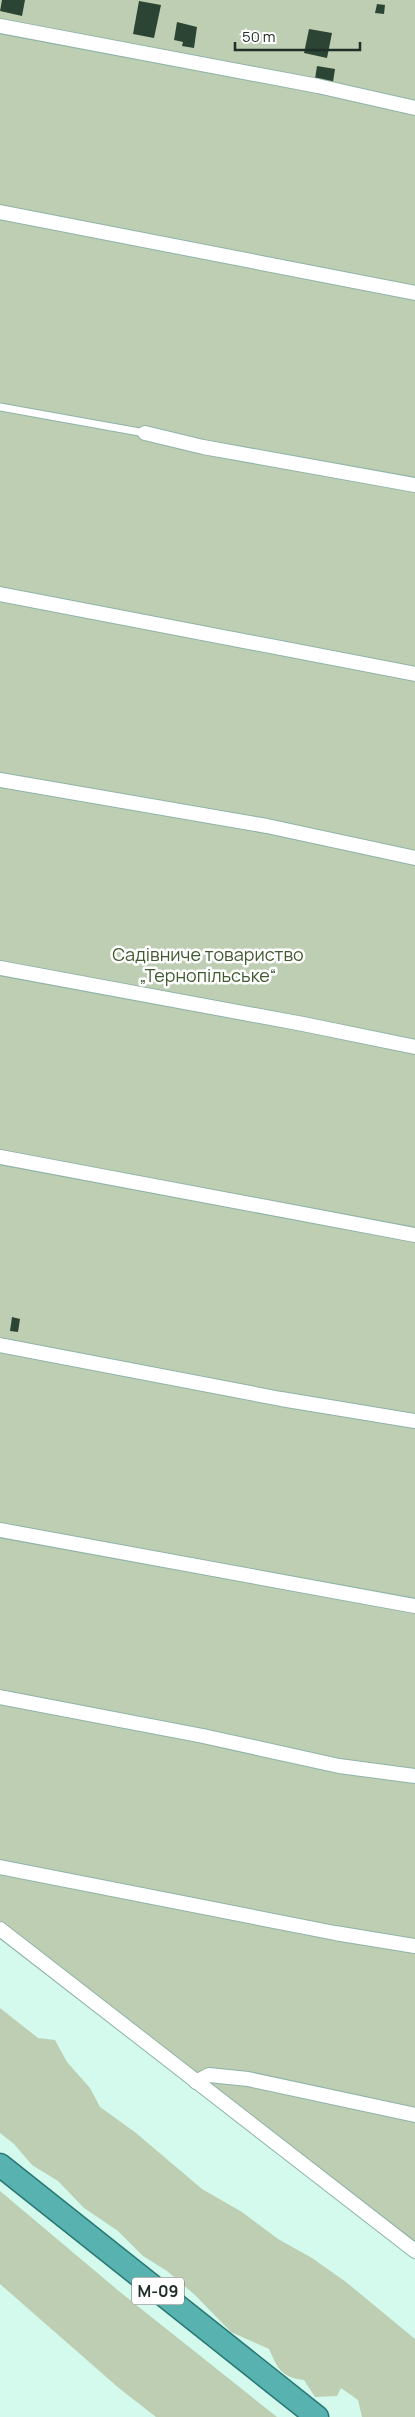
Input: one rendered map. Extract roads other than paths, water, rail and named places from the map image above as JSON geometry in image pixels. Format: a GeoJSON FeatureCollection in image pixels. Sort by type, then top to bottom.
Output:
{"type":"FeatureCollection","features":[{"type":"Feature","properties":{"kind":"highway","name":"М-09"},"geometry":{"type":"LineString","coordinates":[[0,2164],[317,2417]]}},
{"type":"Feature","properties":{"kind":"street"},"geometry":{"type":"LineString","coordinates":[[0,26],[318,86],[415,108]]}},
{"type":"Feature","properties":{"kind":"street"},"geometry":{"type":"LineString","coordinates":[[0,212],[415,293]]}},
{"type":"Feature","properties":{"kind":"street"},"geometry":{"type":"LineString","coordinates":[[145,433],[203,447],[415,485]]}},
{"type":"Feature","properties":{"kind":"street"},"geometry":{"type":"LineString","coordinates":[[0,594],[415,674]]}},
{"type":"Feature","properties":{"kind":"street"},"geometry":{"type":"LineString","coordinates":[[0,780],[267,826],[415,858]]}},
{"type":"Feature","properties":{"kind":"street"},"geometry":{"type":"LineString","coordinates":[[0,968],[415,1047]]}},
{"type":"Feature","properties":{"kind":"street"},"geometry":{"type":"LineString","coordinates":[[0,1157],[415,1234]]}},
{"type":"Feature","properties":{"kind":"street"},"geometry":{"type":"LineString","coordinates":[[0,1345],[280,1399],[415,1421]]}},
{"type":"Feature","properties":{"kind":"street"},"geometry":{"type":"LineString","coordinates":[[0,1530],[415,1606]]}},
{"type":"Feature","properties":{"kind":"street"},"geometry":{"type":"LineString","coordinates":[[0,1697],[203,1736],[339,1766],[415,1776]]}},
{"type":"Feature","properties":{"kind":"street"},"geometry":{"type":"LineString","coordinates":[[0,1867],[335,1933],[415,1946]]}},
{"type":"Feature","properties":{"kind":"street"},"geometry":{"type":"LineString","coordinates":[[0,1929],[415,2251]]}},
{"type":"Feature","properties":{"kind":"street"},"geometry":{"type":"LineString","coordinates":[[196,2082],[209,2075],[248,2079],[415,2115]]}},
{"type":"Feature","properties":{"kind":"lane"},"geometry":{"type":"LineString","coordinates":[[0,407],[145,433]]}},
{"type":"Feature","properties":{"kind":"park label","name":"Садівниче товариство „Тернопільське“"},"geometry":{"type":"Point","coordinates":[208,964]}}]}
